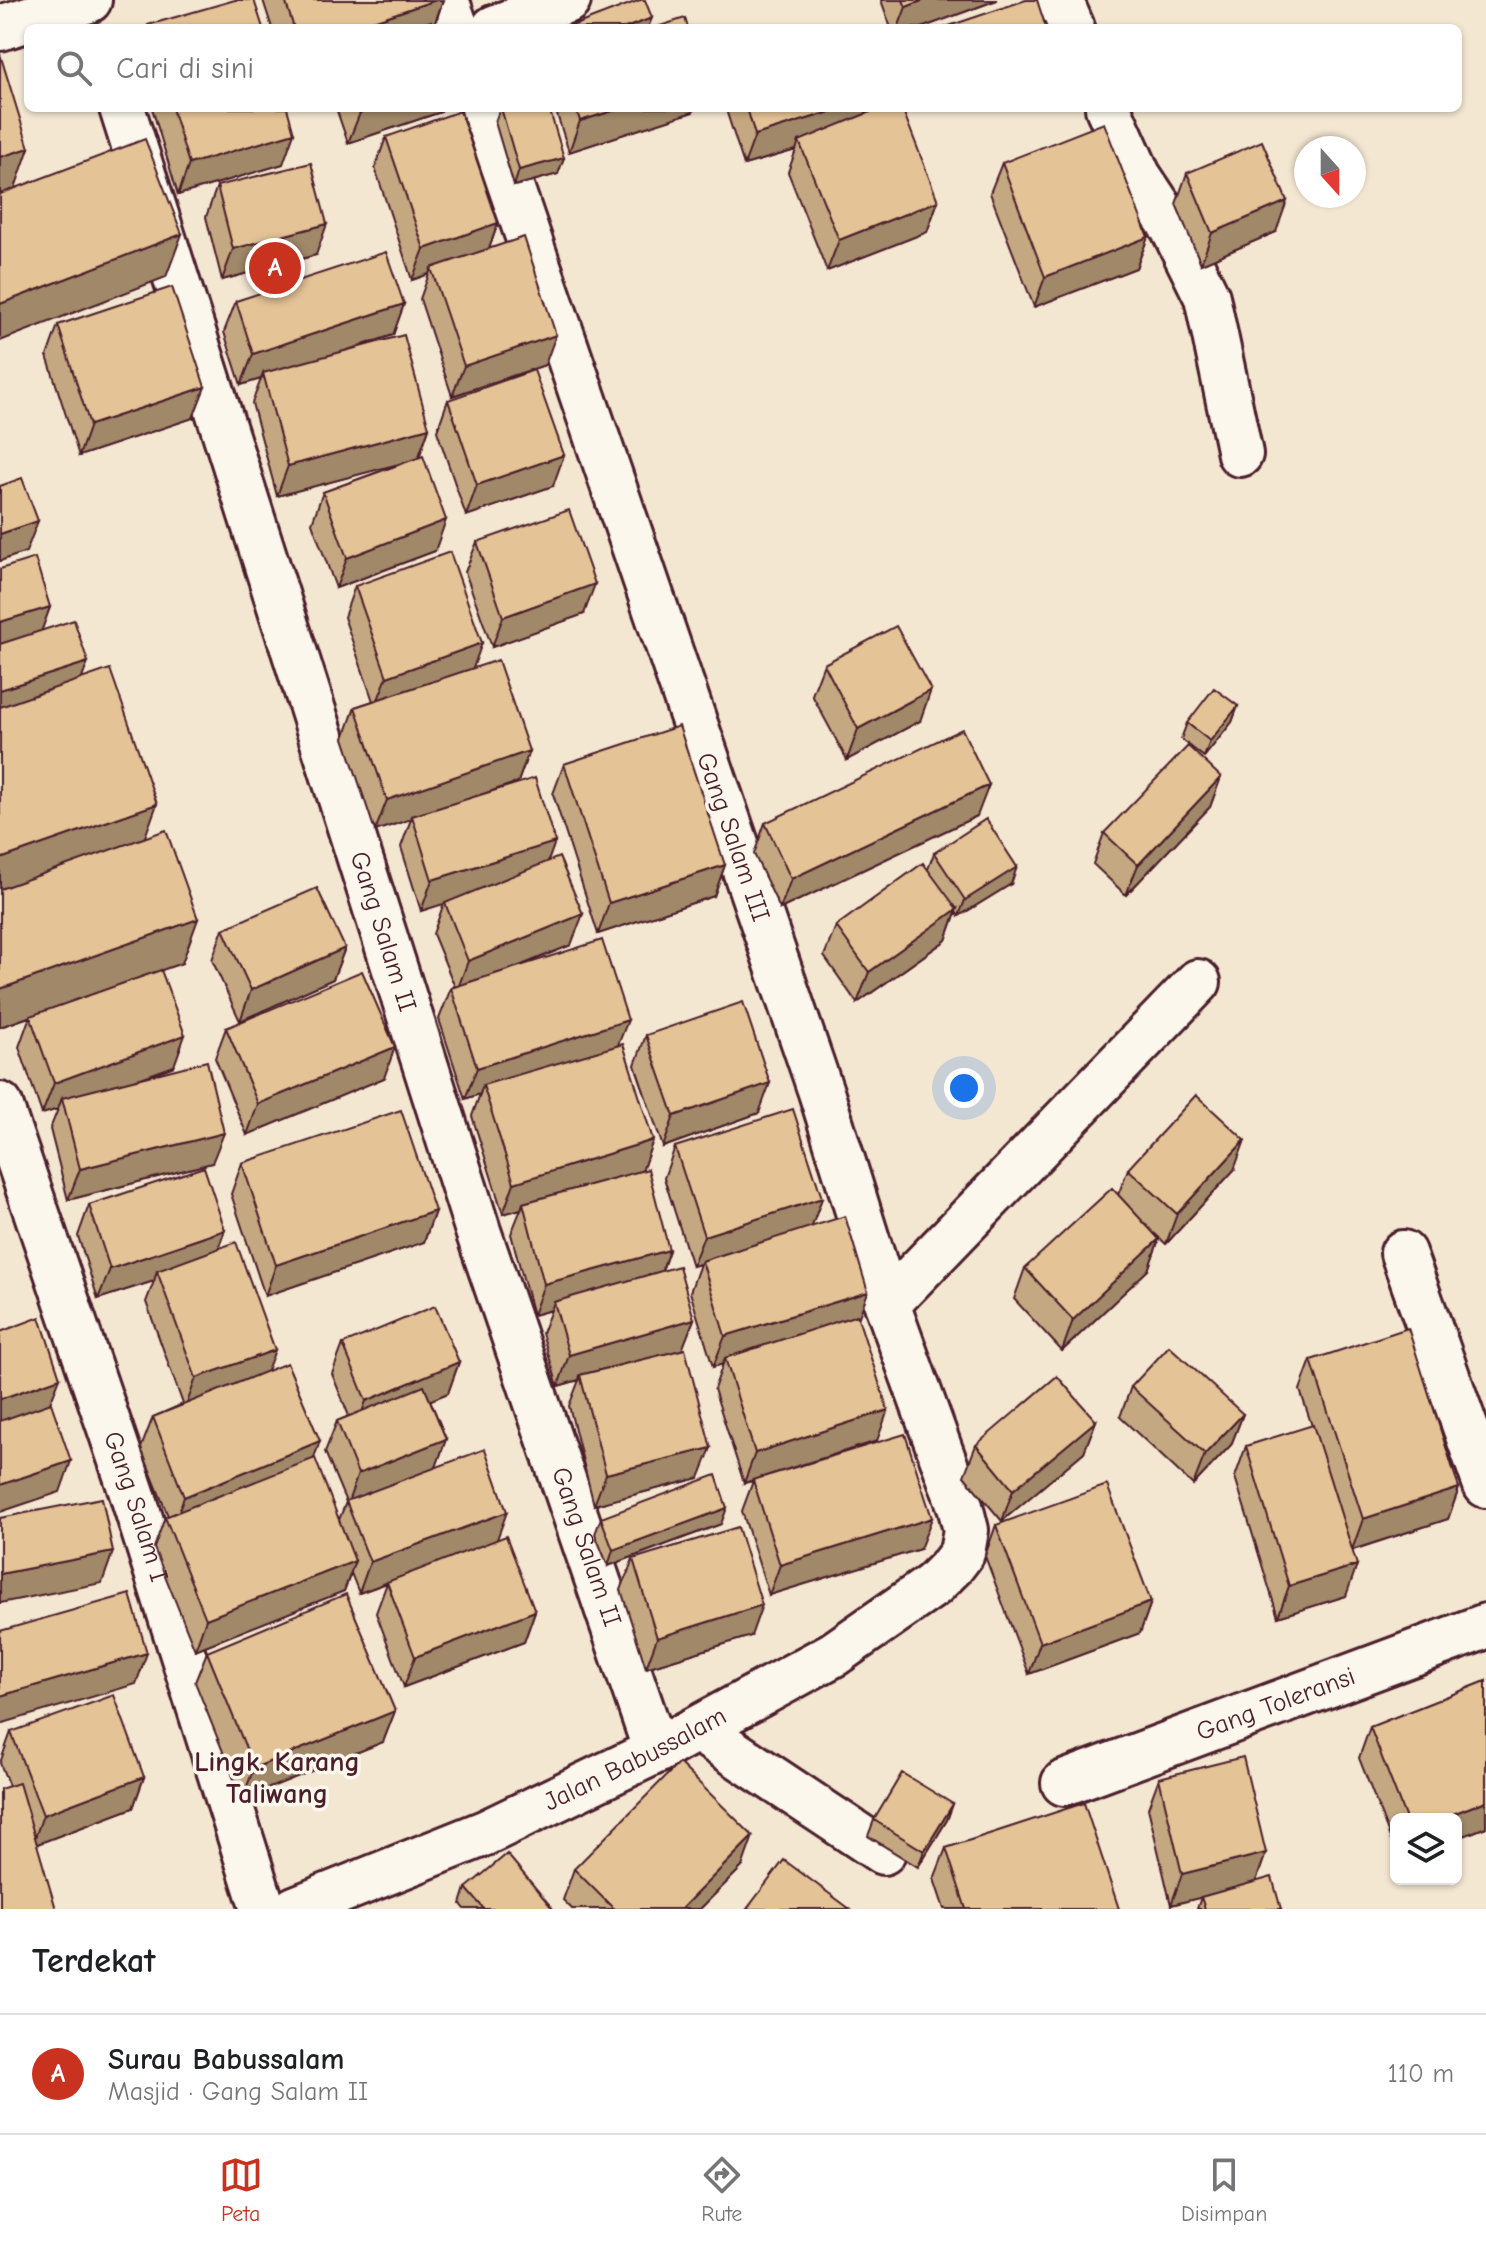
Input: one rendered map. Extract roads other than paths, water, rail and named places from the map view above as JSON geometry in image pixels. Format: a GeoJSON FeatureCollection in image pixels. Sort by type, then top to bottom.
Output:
{"type":"FeatureCollection","features":[{"type":"Feature","properties":{"kind":"street"},"geometry":{"type":"LineString","coordinates":[[0,28],[88,0],[96,24]]}},
{"type":"Feature","properties":{"kind":"street"},"geometry":{"type":"LineString","coordinates":[[446,0],[455,24]]}},
{"type":"Feature","properties":{"kind":"street"},"geometry":{"type":"LineString","coordinates":[[505,24],[568,0]]}},
{"type":"Feature","properties":{"kind":"street"},"geometry":{"type":"LineString","coordinates":[[1060,0],[1070,24]]}},
{"type":"Feature","properties":{"kind":"street","name":"Gang Salam II"},"geometry":{"type":"LineString","coordinates":[[123,112],[478,1231],[656,1751]]}},
{"type":"Feature","properties":{"kind":"street","name":"Gang Salam III"},"geometry":{"type":"LineString","coordinates":[[485,112],[816,1077],[887,1304],[960,1506],[966,1530],[962,1553],[952,1566]]}},
{"type":"Feature","properties":{"kind":"street"},"geometry":{"type":"LineString","coordinates":[[1110,112],[1138,175],[1173,228],[1207,297],[1240,454]]}},
{"type":"Feature","properties":{"kind":"street"},"geometry":{"type":"LineString","coordinates":[[887,1304],[1198,982]]}},
{"type":"Feature","properties":{"kind":"street","name":"Gang Salam I"},"geometry":{"type":"LineString","coordinates":[[0,1105],[132,1493],[263,1909]]}},
{"type":"Feature","properties":{"kind":"street"},"geometry":{"type":"LineString","coordinates":[[1403,1253],[1486,1485]]}},
{"type":"Feature","properties":{"kind":"street","name":"Jalan Babussalam"},"geometry":{"type":"LineString","coordinates":[[295,1909],[485,1833],[656,1751],[834,1654],[933,1585],[952,1566]]}},
{"type":"Feature","properties":{"kind":"street","name":"Gang Toleransi"},"geometry":{"type":"LineString","coordinates":[[1064,1783],[1486,1626]]}},
{"type":"Feature","properties":{"kind":"street"},"geometry":{"type":"LineString","coordinates":[[698,1729],[883,1852]]}},
{"type":"Feature","properties":{"kind":"place","name":"Surau Babussalam"},"geometry":{"type":"Point","coordinates":[275,268]}},
{"type":"Feature","properties":{"kind":"district","name":"Lingk. Karang Taliwang"},"geometry":{"type":"Point","coordinates":[277,1778]}}]}
